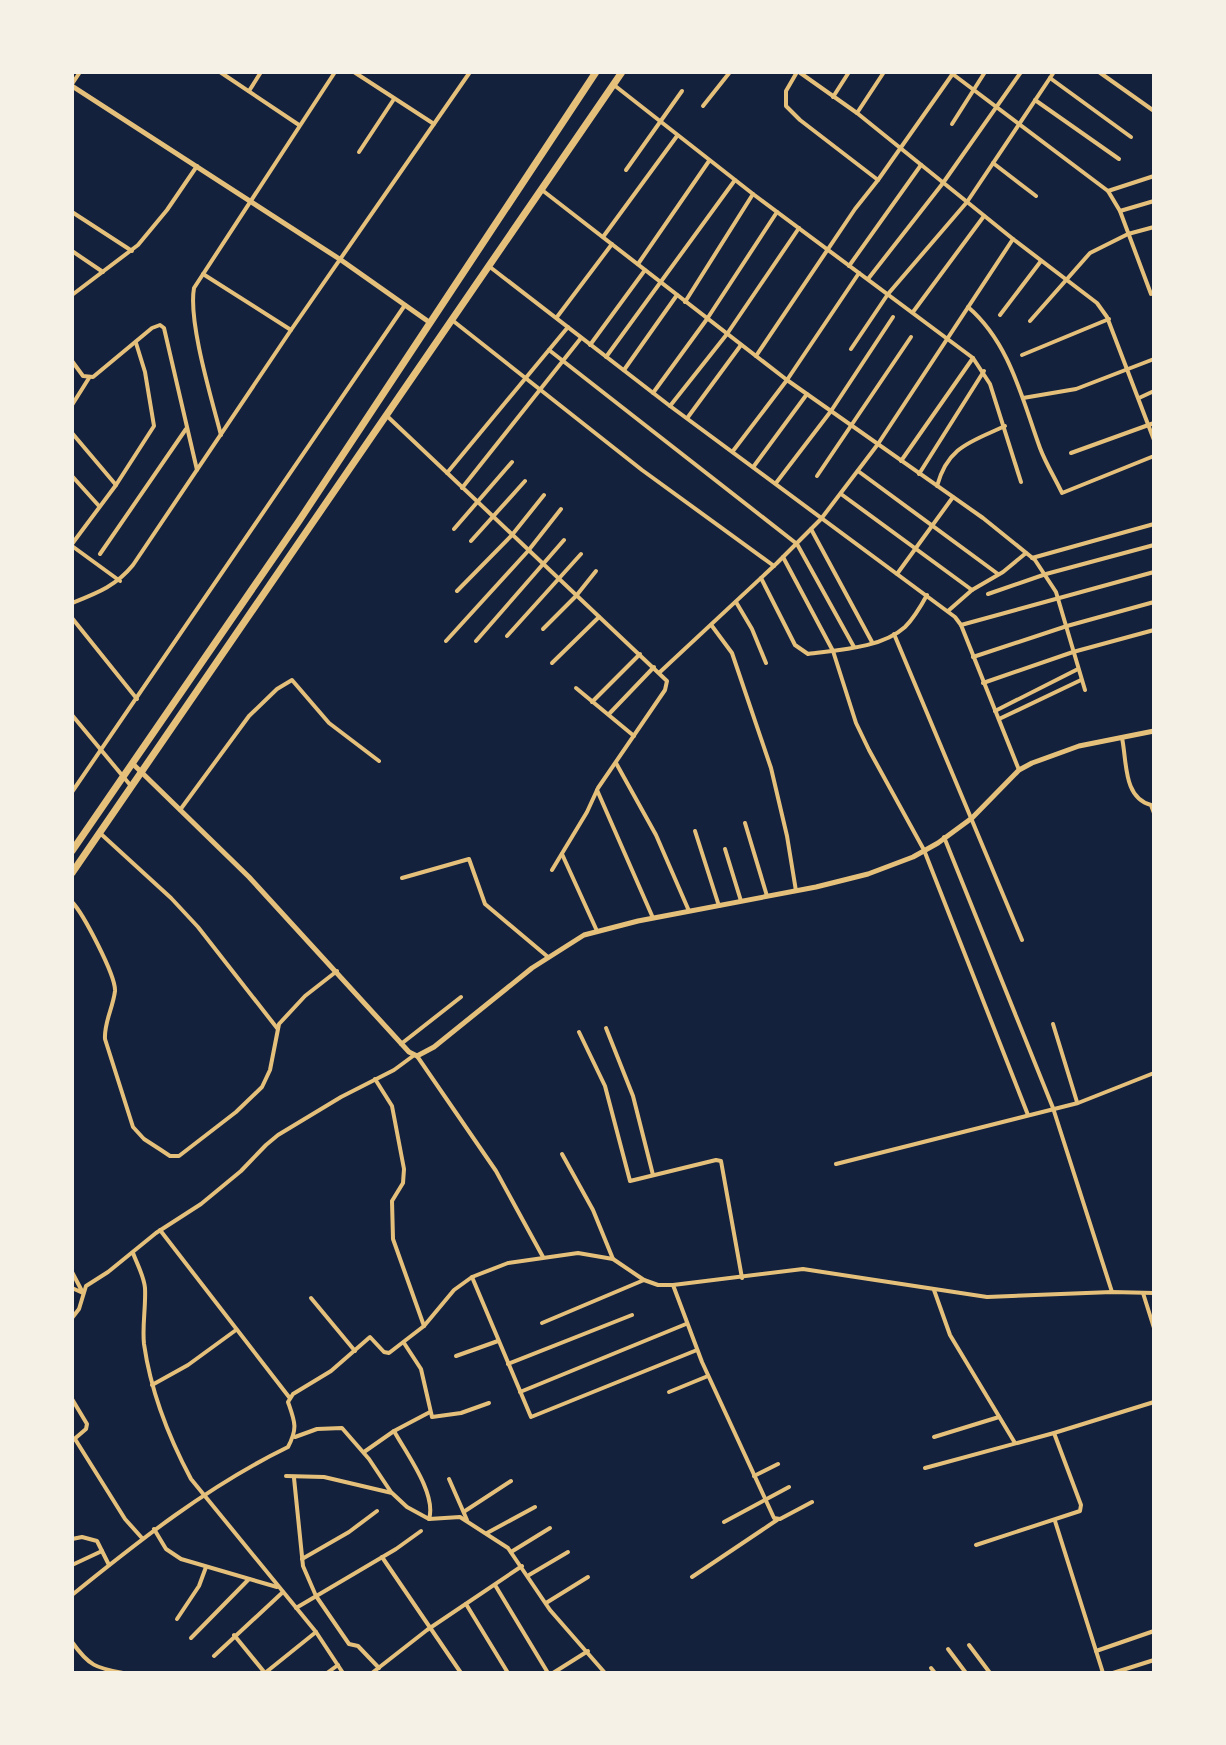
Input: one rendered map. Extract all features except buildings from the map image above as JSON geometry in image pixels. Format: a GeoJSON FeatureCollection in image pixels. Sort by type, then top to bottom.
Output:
{"type":"FeatureCollection","features":[{"type":"Feature","properties":{"kind":"highway"},"geometry":{"type":"LineString","coordinates":[[72,851],[268,564],[596,72]]}},
{"type":"Feature","properties":{"kind":"highway"},"geometry":{"type":"LineString","coordinates":[[72,873],[622,72]]}},
{"type":"Feature","properties":{"kind":"highway"},"geometry":{"type":"LineString","coordinates":[[384,390],[397,398]]}},
{"type":"Feature","properties":{"kind":"highway"},"geometry":{"type":"LineString","coordinates":[[268,564],[279,571]]}},
{"type":"Feature","properties":{"kind":"street"},"geometry":{"type":"LineString","coordinates":[[80,72],[72,85],[341,260],[429,322]]}},
{"type":"Feature","properties":{"kind":"street"},"geometry":{"type":"LineString","coordinates":[[220,72],[299,125]]}},
{"type":"Feature","properties":{"kind":"street"},"geometry":{"type":"LineString","coordinates":[[249,91],[261,72]]}},
{"type":"Feature","properties":{"kind":"street"},"geometry":{"type":"LineString","coordinates":[[221,435],[193,305],[194,288],[335,72]]}},
{"type":"Feature","properties":{"kind":"street"},"geometry":{"type":"LineString","coordinates":[[354,72],[434,124]]}},
{"type":"Feature","properties":{"kind":"street"},"geometry":{"type":"LineString","coordinates":[[72,603],[120,581],[143,551],[470,72]]}},
{"type":"Feature","properties":{"kind":"street"},"geometry":{"type":"LineString","coordinates":[[703,106],[730,72]]}},
{"type":"Feature","properties":{"kind":"street"},"geometry":{"type":"LineString","coordinates":[[878,180],[786,106],[786,91],[798,72],[857,113],[1097,303],[1109,319],[1151,424],[1154,440]]}},
{"type":"Feature","properties":{"kind":"street"},"geometry":{"type":"LineString","coordinates":[[833,97],[849,72]]}},
{"type":"Feature","properties":{"kind":"street"},"geometry":{"type":"LineString","coordinates":[[857,113],[884,72]]}},
{"type":"Feature","properties":{"kind":"street"},"geometry":{"type":"LineString","coordinates":[[952,124],[985,72]]}},
{"type":"Feature","properties":{"kind":"street"},"geometry":{"type":"LineString","coordinates":[[867,279],[943,183],[1021,72]]}},
{"type":"Feature","properties":{"kind":"street"},"geometry":{"type":"LineString","coordinates":[[851,349],[888,294],[967,202],[1054,72]]}},
{"type":"Feature","properties":{"kind":"street"},"geometry":{"type":"LineString","coordinates":[[1099,72],[1154,111]]}},
{"type":"Feature","properties":{"kind":"street"},"geometry":{"type":"LineString","coordinates":[[756,356],[952,73],[1108,191],[1120,211],[1151,294]]}},
{"type":"Feature","properties":{"kind":"street"},"geometry":{"type":"LineString","coordinates":[[1050,78],[1131,137]]}},
{"type":"Feature","properties":{"kind":"street"},"geometry":{"type":"LineString","coordinates":[[614,85],[659,123],[973,358],[984,371],[1005,426],[1021,482]]}},
{"type":"Feature","properties":{"kind":"street"},"geometry":{"type":"LineString","coordinates":[[626,170],[682,91]]}},
{"type":"Feature","properties":{"kind":"street"},"geometry":{"type":"LineString","coordinates":[[359,152],[394,99]]}},
{"type":"Feature","properties":{"kind":"street"},"geometry":{"type":"LineString","coordinates":[[1035,100],[1119,159]]}},
{"type":"Feature","properties":{"kind":"street"},"geometry":{"type":"LineString","coordinates":[[603,237],[677,136]]}},
{"type":"Feature","properties":{"kind":"street"},"geometry":{"type":"LineString","coordinates":[[638,264],[710,160]]}},
{"type":"Feature","properties":{"kind":"street"},"geometry":{"type":"LineString","coordinates":[[993,163],[1036,196]]}},
{"type":"Feature","properties":{"kind":"street"},"geometry":{"type":"LineString","coordinates":[[849,266],[921,165]]}},
{"type":"Feature","properties":{"kind":"street"},"geometry":{"type":"LineString","coordinates":[[72,295],[132,251],[161,218],[197,166]]}},
{"type":"Feature","properties":{"kind":"street"},"geometry":{"type":"LineString","coordinates":[[1108,191],[1154,176]]}},
{"type":"Feature","properties":{"kind":"street"},"geometry":{"type":"LineString","coordinates":[[606,357],[735,180]]}},
{"type":"Feature","properties":{"kind":"street"},"geometry":{"type":"LineString","coordinates":[[542,189],[787,380],[953,497],[1032,558],[1046,574],[1059,599],[1085,690]]}},
{"type":"Feature","properties":{"kind":"street"},"geometry":{"type":"LineString","coordinates":[[685,302],[753,194]]}},
{"type":"Feature","properties":{"kind":"street"},"geometry":{"type":"LineString","coordinates":[[1120,211],[1154,201]]}},
{"type":"Feature","properties":{"kind":"street"},"geometry":{"type":"LineString","coordinates":[[72,212],[132,251]]}},
{"type":"Feature","properties":{"kind":"street"},"geometry":{"type":"LineString","coordinates":[[653,393],[707,319],[777,212]]}},
{"type":"Feature","properties":{"kind":"street"},"geometry":{"type":"LineString","coordinates":[[913,312],[984,216]]}},
{"type":"Feature","properties":{"kind":"street"},"geometry":{"type":"LineString","coordinates":[[1030,321],[1090,253],[1128,234],[1154,227]]}},
{"type":"Feature","properties":{"kind":"street"},"geometry":{"type":"LineString","coordinates":[[670,406],[727,334],[799,228]]}},
{"type":"Feature","properties":{"kind":"street"},"geometry":{"type":"LineString","coordinates":[[660,672],[712,626],[821,519],[878,444],[1013,239]]}},
{"type":"Feature","properties":{"kind":"street"},"geometry":{"type":"LineString","coordinates":[[557,317],[612,244]]}},
{"type":"Feature","properties":{"kind":"street"},"geometry":{"type":"LineString","coordinates":[[72,251],[104,272]]}},
{"type":"Feature","properties":{"kind":"street"},"geometry":{"type":"LineString","coordinates":[[1000,315],[1041,261]]}},
{"type":"Feature","properties":{"kind":"street"},"geometry":{"type":"LineString","coordinates":[[488,265],[670,406],[948,611],[961,625],[1019,770]]}},
{"type":"Feature","properties":{"kind":"street"},"geometry":{"type":"LineString","coordinates":[[590,345],[645,270]]}},
{"type":"Feature","properties":{"kind":"street"},"geometry":{"type":"LineString","coordinates":[[732,451],[787,380],[859,273]]}},
{"type":"Feature","properties":{"kind":"street"},"geometry":{"type":"LineString","coordinates":[[203,274],[291,330]]}},
{"type":"Feature","properties":{"kind":"street"},"geometry":{"type":"LineString","coordinates":[[624,370],[677,295]]}},
{"type":"Feature","properties":{"kind":"street"},"geometry":{"type":"LineString","coordinates":[[72,792],[405,305]]}},
{"type":"Feature","properties":{"kind":"street"},"geometry":{"type":"LineString","coordinates":[[967,307],[989,328],[1023,398],[1041,452],[1062,493],[1154,456]]}},
{"type":"Feature","properties":{"kind":"street"},"geometry":{"type":"LineString","coordinates":[[776,483],[831,411],[893,317]]}},
{"type":"Feature","properties":{"kind":"street"},"geometry":{"type":"LineString","coordinates":[[1022,355],[1109,319]]}},
{"type":"Feature","properties":{"kind":"street"},"geometry":{"type":"LineString","coordinates":[[451,320],[539,391],[774,566]]}},
{"type":"Feature","properties":{"kind":"street"},"geometry":{"type":"LineString","coordinates":[[72,405],[89,378],[156,325],[164,328],[197,470]]}},
{"type":"Feature","properties":{"kind":"street"},"geometry":{"type":"LineString","coordinates":[[447,473],[569,327]]}},
{"type":"Feature","properties":{"kind":"street"},"geometry":{"type":"LineString","coordinates":[[817,476],[911,337]]}},
{"type":"Feature","properties":{"kind":"street"},"geometry":{"type":"LineString","coordinates":[[462,488],[581,338]]}},
{"type":"Feature","properties":{"kind":"street"},"geometry":{"type":"LineString","coordinates":[[120,581],[72,545],[116,485],[155,421],[136,342]]}},
{"type":"Feature","properties":{"kind":"street"},"geometry":{"type":"LineString","coordinates":[[687,418],[741,345]]}},
{"type":"Feature","properties":{"kind":"street"},"geometry":{"type":"LineString","coordinates":[[549,350],[797,544],[854,647]]}},
{"type":"Feature","properties":{"kind":"street"},"geometry":{"type":"LineString","coordinates":[[901,461],[973,358]]}},
{"type":"Feature","properties":{"kind":"street"},"geometry":{"type":"LineString","coordinates":[[1023,398],[1076,389],[1154,359]]}},
{"type":"Feature","properties":{"kind":"street"},"geometry":{"type":"LineString","coordinates":[[72,361],[83,376],[89,378]]}},
{"type":"Feature","properties":{"kind":"street"},"geometry":{"type":"LineString","coordinates":[[919,474],[984,371]]}},
{"type":"Feature","properties":{"kind":"street"},"geometry":{"type":"LineString","coordinates":[[1139,398],[1154,391]]}},
{"type":"Feature","properties":{"kind":"street"},"geometry":{"type":"LineString","coordinates":[[754,467],[807,394]]}},
{"type":"Feature","properties":{"kind":"street"},"geometry":{"type":"LineString","coordinates":[[385,415],[660,672],[668,685],[597,790],[552,870]]}},
{"type":"Feature","properties":{"kind":"street"},"geometry":{"type":"LineString","coordinates":[[1071,453],[1151,424]]}},
{"type":"Feature","properties":{"kind":"street"},"geometry":{"type":"LineString","coordinates":[[937,486],[944,466],[956,450],[1005,426]]}},
{"type":"Feature","properties":{"kind":"street"},"geometry":{"type":"LineString","coordinates":[[100,554],[186,429]]}},
{"type":"Feature","properties":{"kind":"street"},"geometry":{"type":"LineString","coordinates":[[72,433],[116,485]]}},
{"type":"Feature","properties":{"kind":"street"},"geometry":{"type":"LineString","coordinates":[[454,529],[512,462]]}},
{"type":"Feature","properties":{"kind":"street"},"geometry":{"type":"LineString","coordinates":[[858,471],[998,574]]}},
{"type":"Feature","properties":{"kind":"street"},"geometry":{"type":"LineString","coordinates":[[72,476],[99,506]]}},
{"type":"Feature","properties":{"kind":"street"},"geometry":{"type":"LineString","coordinates":[[471,541],[525,481]]}},
{"type":"Feature","properties":{"kind":"street"},"geometry":{"type":"LineString","coordinates":[[841,494],[972,590]]}},
{"type":"Feature","properties":{"kind":"street"},"geometry":{"type":"LineString","coordinates":[[457,591],[512,535],[544,495]]}},
{"type":"Feature","properties":{"kind":"street"},"geometry":{"type":"LineString","coordinates":[[897,574],[953,497]]}},
{"type":"Feature","properties":{"kind":"street"},"geometry":{"type":"LineString","coordinates":[[446,641],[528,551],[561,509]]}},
{"type":"Feature","properties":{"kind":"street"},"geometry":{"type":"LineString","coordinates":[[1032,558],[1154,524]]}},
{"type":"Feature","properties":{"kind":"street"},"geometry":{"type":"LineString","coordinates":[[811,529],[872,642]]}},
{"type":"Feature","properties":{"kind":"street"},"geometry":{"type":"LineString","coordinates":[[476,641],[564,540]]}},
{"type":"Feature","properties":{"kind":"street"},"geometry":{"type":"LineString","coordinates":[[988,594],[1046,574],[1154,545]]}},
{"type":"Feature","properties":{"kind":"street"},"geometry":{"type":"LineString","coordinates":[[948,611],[972,590],[1026,553]]}},
{"type":"Feature","properties":{"kind":"street"},"geometry":{"type":"LineString","coordinates":[[507,636],[581,554]]}},
{"type":"Feature","properties":{"kind":"street"},"geometry":{"type":"LineString","coordinates":[[783,557],[833,651],[862,736],[885,785],[924,850],[1028,1115]]}},
{"type":"Feature","properties":{"kind":"street"},"geometry":{"type":"LineString","coordinates":[[543,629],[596,571]]}},
{"type":"Feature","properties":{"kind":"street"},"geometry":{"type":"LineString","coordinates":[[961,625],[1154,572]]}},
{"type":"Feature","properties":{"kind":"street"},"geometry":{"type":"LineString","coordinates":[[761,578],[799,650],[808,654],[854,647],[894,634],[908,624],[927,595]]}},
{"type":"Feature","properties":{"kind":"street"},"geometry":{"type":"LineString","coordinates":[[736,602],[766,663]]}},
{"type":"Feature","properties":{"kind":"street"},"geometry":{"type":"LineString","coordinates":[[973,657],[1154,602]]}},
{"type":"Feature","properties":{"kind":"street"},"geometry":{"type":"LineString","coordinates":[[552,663],[599,617]]}},
{"type":"Feature","properties":{"kind":"street"},"geometry":{"type":"LineString","coordinates":[[72,618],[137,699]]}},
{"type":"Feature","properties":{"kind":"street"},"geometry":{"type":"LineString","coordinates":[[712,626],[732,653],[771,768],[796,891]]}},
{"type":"Feature","properties":{"kind":"street"},"geometry":{"type":"LineString","coordinates":[[983,683],[1073,652],[1154,630]]}},
{"type":"Feature","properties":{"kind":"street"},"geometry":{"type":"LineString","coordinates":[[894,634],[1022,940]]}},
{"type":"Feature","properties":{"kind":"street"},"geometry":{"type":"LineString","coordinates":[[592,702],[640,654]]}},
{"type":"Feature","properties":{"kind":"street"},"geometry":{"type":"LineString","coordinates":[[608,715],[654,667]]}},
{"type":"Feature","properties":{"kind":"street"},"geometry":{"type":"LineString","coordinates":[[995,711],[1078,669]]}},
{"type":"Feature","properties":{"kind":"street"},"geometry":{"type":"LineString","coordinates":[[180,810],[249,716],[277,689],[292,680],[329,723],[379,761]]}},
{"type":"Feature","properties":{"kind":"street"},"geometry":{"type":"LineString","coordinates":[[999,719],[1081,680]]}},
{"type":"Feature","properties":{"kind":"street"},"geometry":{"type":"LineString","coordinates":[[576,688],[634,736]]}},
{"type":"Feature","properties":{"kind":"street"},"geometry":{"type":"LineString","coordinates":[[72,715],[131,786]]}},
{"type":"Feature","properties":{"kind":"street"},"geometry":{"type":"LineString","coordinates":[[72,1318],[91,1281],[201,1204],[278,1135],[434,1047],[574,939],[653,918],[868,874],[924,850],[972,818],[1019,770],[1074,748],[1154,731]]}},
{"type":"Feature","properties":{"kind":"street"},"geometry":{"type":"LineString","coordinates":[[1122,738],[1130,788],[1142,803],[1151,805],[1154,813]]}},
{"type":"Feature","properties":{"kind":"street"},"geometry":{"type":"LineString","coordinates":[[616,763],[656,835],[689,912]]}},
{"type":"Feature","properties":{"kind":"street"},"geometry":{"type":"LineString","coordinates":[[133,764],[249,877],[415,1056],[496,1171],[544,1258]]}},
{"type":"Feature","properties":{"kind":"street"},"geometry":{"type":"LineString","coordinates":[[597,790],[653,918]]}},
{"type":"Feature","properties":{"kind":"street"},"geometry":{"type":"LineString","coordinates":[[745,823],[767,896]]}},
{"type":"Feature","properties":{"kind":"street"},"geometry":{"type":"LineString","coordinates":[[695,831],[719,906]]}},
{"type":"Feature","properties":{"kind":"street"},"geometry":{"type":"LineString","coordinates":[[99,832],[198,927],[278,1029]]}},
{"type":"Feature","properties":{"kind":"street"},"geometry":{"type":"LineString","coordinates":[[944,837],[1053,1108],[1112,1292]]}},
{"type":"Feature","properties":{"kind":"street"},"geometry":{"type":"LineString","coordinates":[[725,849],[741,901]]}},
{"type":"Feature","properties":{"kind":"street"},"geometry":{"type":"LineString","coordinates":[[562,854],[597,931]]}},
{"type":"Feature","properties":{"kind":"street"},"geometry":{"type":"LineString","coordinates":[[402,878],[469,859],[485,904],[548,957]]}},
{"type":"Feature","properties":{"kind":"street"},"geometry":{"type":"LineString","coordinates":[[72,902],[89,925],[115,988],[105,1039],[128,1119],[144,1139],[170,1156],[179,1156],[255,1095],[269,1075],[279,1024],[291,1009],[337,971]]}},
{"type":"Feature","properties":{"kind":"street"},"geometry":{"type":"LineString","coordinates":[[401,1044],[461,997]]}},
{"type":"Feature","properties":{"kind":"street"},"geometry":{"type":"LineString","coordinates":[[1053,1024],[1078,1103]]}},
{"type":"Feature","properties":{"kind":"street"},"geometry":{"type":"LineString","coordinates":[[606,1028],[633,1096],[653,1175]]}},
{"type":"Feature","properties":{"kind":"street"},"geometry":{"type":"LineString","coordinates":[[579,1032],[605,1086],[630,1181],[721,1161],[742,1278]]}},
{"type":"Feature","properties":{"kind":"street"},"geometry":{"type":"LineString","coordinates":[[836,1164],[1078,1103],[1154,1073]]}},
{"type":"Feature","properties":{"kind":"street"},"geometry":{"type":"LineString","coordinates":[[375,1079],[392,1106],[404,1169],[403,1183],[392,1201],[393,1239],[424,1326]]}},
{"type":"Feature","properties":{"kind":"street"},"geometry":{"type":"LineString","coordinates":[[562,1154],[593,1210],[613,1259]]}},
{"type":"Feature","properties":{"kind":"street"},"geometry":{"type":"LineString","coordinates":[[72,1595],[154,1529],[204,1494],[288,1447],[295,1437],[289,1397],[160,1230]]}},
{"type":"Feature","properties":{"kind":"street"},"geometry":{"type":"LineString","coordinates":[[133,1253],[145,1285],[144,1343],[152,1385],[171,1440],[191,1479],[316,1632],[343,1673]]}},
{"type":"Feature","properties":{"kind":"street"},"geometry":{"type":"LineString","coordinates":[[289,1397],[331,1371],[370,1337],[386,1354],[404,1343],[424,1326],[454,1290],[472,1277],[506,1264],[544,1258],[587,1253],[613,1259],[644,1280],[673,1285],[803,1269],[934,1290],[1016,1298],[1112,1292],[1154,1293]]}},
{"type":"Feature","properties":{"kind":"street"},"geometry":{"type":"LineString","coordinates":[[72,1272],[83,1293]]}},
{"type":"Feature","properties":{"kind":"street"},"geometry":{"type":"LineString","coordinates":[[472,1277],[531,1417],[697,1350]]}},
{"type":"Feature","properties":{"kind":"street"},"geometry":{"type":"LineString","coordinates":[[542,1323],[644,1280]]}},
{"type":"Feature","properties":{"kind":"street"},"geometry":{"type":"LineString","coordinates":[[673,1285],[708,1376],[777,1520]]}},
{"type":"Feature","properties":{"kind":"street"},"geometry":{"type":"LineString","coordinates":[[72,1288],[83,1293]]}},
{"type":"Feature","properties":{"kind":"street"},"geometry":{"type":"LineString","coordinates":[[934,1290],[950,1335],[1015,1444]]}},
{"type":"Feature","properties":{"kind":"street"},"geometry":{"type":"LineString","coordinates":[[1143,1293],[1154,1328]]}},
{"type":"Feature","properties":{"kind":"street"},"geometry":{"type":"LineString","coordinates":[[311,1298],[355,1351]]}},
{"type":"Feature","properties":{"kind":"street"},"geometry":{"type":"LineString","coordinates":[[508,1364],[632,1315]]}},
{"type":"Feature","properties":{"kind":"street"},"geometry":{"type":"LineString","coordinates":[[520,1392],[686,1324]]}},
{"type":"Feature","properties":{"kind":"street"},"geometry":{"type":"LineString","coordinates":[[152,1385],[188,1365],[236,1330]]}},
{"type":"Feature","properties":{"kind":"street"},"geometry":{"type":"LineString","coordinates":[[456,1356],[498,1341]]}},
{"type":"Feature","properties":{"kind":"street"},"geometry":{"type":"LineString","coordinates":[[404,1343],[421,1369],[434,1418],[451,1416],[489,1403]]}},
{"type":"Feature","properties":{"kind":"street"},"geometry":{"type":"LineString","coordinates":[[669,1392],[708,1376]]}},
{"type":"Feature","properties":{"kind":"street"},"geometry":{"type":"LineString","coordinates":[[72,1399],[87,1424],[74,1440],[125,1519],[142,1538]]}},
{"type":"Feature","properties":{"kind":"street"},"geometry":{"type":"LineString","coordinates":[[925,1468],[1154,1402]]}},
{"type":"Feature","properties":{"kind":"street"},"geometry":{"type":"LineString","coordinates":[[363,1452],[430,1412]]}},
{"type":"Feature","properties":{"kind":"street"},"geometry":{"type":"LineString","coordinates":[[934,1437],[999,1417]]}},
{"type":"Feature","properties":{"kind":"street"},"geometry":{"type":"LineString","coordinates":[[295,1437],[317,1429],[342,1428],[392,1493],[407,1507],[429,1519],[460,1517],[487,1533],[511,1552],[546,1603],[605,1673]]}},
{"type":"Feature","properties":{"kind":"street"},"geometry":{"type":"LineString","coordinates":[[394,1431],[427,1492],[433,1508],[429,1519]]}},
{"type":"Feature","properties":{"kind":"street"},"geometry":{"type":"LineString","coordinates":[[976,1545],[1078,1514],[1081,1508],[1054,1433]]}},
{"type":"Feature","properties":{"kind":"street"},"geometry":{"type":"LineString","coordinates":[[754,1476],[778,1464]]}},
{"type":"Feature","properties":{"kind":"street"},"geometry":{"type":"LineString","coordinates":[[286,1476],[324,1477],[392,1493]]}},
{"type":"Feature","properties":{"kind":"street"},"geometry":{"type":"LineString","coordinates":[[294,1478],[302,1559],[316,1596],[349,1644],[358,1646],[379,1668]]}},
{"type":"Feature","properties":{"kind":"street"},"geometry":{"type":"LineString","coordinates":[[449,1479],[468,1522]]}},
{"type":"Feature","properties":{"kind":"street"},"geometry":{"type":"LineString","coordinates":[[465,1511],[511,1481]]}},
{"type":"Feature","properties":{"kind":"street"},"geometry":{"type":"LineString","coordinates":[[724,1522],[789,1487]]}},
{"type":"Feature","properties":{"kind":"street"},"geometry":{"type":"LineString","coordinates":[[692,1577],[777,1520],[812,1502]]}},
{"type":"Feature","properties":{"kind":"street"},"geometry":{"type":"LineString","coordinates":[[487,1533],[535,1507]]}},
{"type":"Feature","properties":{"kind":"street"},"geometry":{"type":"LineString","coordinates":[[302,1559],[349,1532],[377,1511]]}},
{"type":"Feature","properties":{"kind":"street"},"geometry":{"type":"LineString","coordinates":[[1055,1521],[1103,1673]]}},
{"type":"Feature","properties":{"kind":"street"},"geometry":{"type":"LineString","coordinates":[[511,1552],[550,1528]]}},
{"type":"Feature","properties":{"kind":"street"},"geometry":{"type":"LineString","coordinates":[[154,1529],[172,1554],[281,1590]]}},
{"type":"Feature","properties":{"kind":"street"},"geometry":{"type":"LineString","coordinates":[[296,1608],[421,1531]]}},
{"type":"Feature","properties":{"kind":"street"},"geometry":{"type":"LineString","coordinates":[[72,1539],[82,1537],[97,1541],[109,1565]]}},
{"type":"Feature","properties":{"kind":"street"},"geometry":{"type":"LineString","coordinates":[[72,1565],[102,1551]]}},
{"type":"Feature","properties":{"kind":"street"},"geometry":{"type":"LineString","coordinates":[[529,1575],[568,1552]]}},
{"type":"Feature","properties":{"kind":"street"},"geometry":{"type":"LineString","coordinates":[[382,1557],[461,1673]]}},
{"type":"Feature","properties":{"kind":"street"},"geometry":{"type":"LineString","coordinates":[[372,1673],[429,1629],[522,1566]]}},
{"type":"Feature","properties":{"kind":"street"},"geometry":{"type":"LineString","coordinates":[[177,1619],[199,1586],[206,1567]]}},
{"type":"Feature","properties":{"kind":"street"},"geometry":{"type":"LineString","coordinates":[[546,1603],[588,1577]]}},
{"type":"Feature","properties":{"kind":"street"},"geometry":{"type":"LineString","coordinates":[[191,1638],[249,1579]]}},
{"type":"Feature","properties":{"kind":"street"},"geometry":{"type":"LineString","coordinates":[[495,1585],[551,1673],[588,1651]]}},
{"type":"Feature","properties":{"kind":"street"},"geometry":{"type":"LineString","coordinates":[[214,1656],[281,1590]]}},
{"type":"Feature","properties":{"kind":"street"},"geometry":{"type":"LineString","coordinates":[[466,1604],[508,1673]]}},
{"type":"Feature","properties":{"kind":"street"},"geometry":{"type":"LineString","coordinates":[[1095,1651],[1154,1631]]}},
{"type":"Feature","properties":{"kind":"street"},"geometry":{"type":"LineString","coordinates":[[234,1635],[265,1673],[316,1632]]}},
{"type":"Feature","properties":{"kind":"street"},"geometry":{"type":"LineString","coordinates":[[72,1642],[86,1660],[98,1669],[123,1673]]}},
{"type":"Feature","properties":{"kind":"street"},"geometry":{"type":"LineString","coordinates":[[969,1645],[990,1673]]}},
{"type":"Feature","properties":{"kind":"street"},"geometry":{"type":"LineString","coordinates":[[948,1649],[966,1673]]}},
{"type":"Feature","properties":{"kind":"street"},"geometry":{"type":"LineString","coordinates":[[1113,1673],[1154,1660]]}},
{"type":"Feature","properties":{"kind":"street"},"geometry":{"type":"LineString","coordinates":[[327,1673],[338,1665]]}}]}
